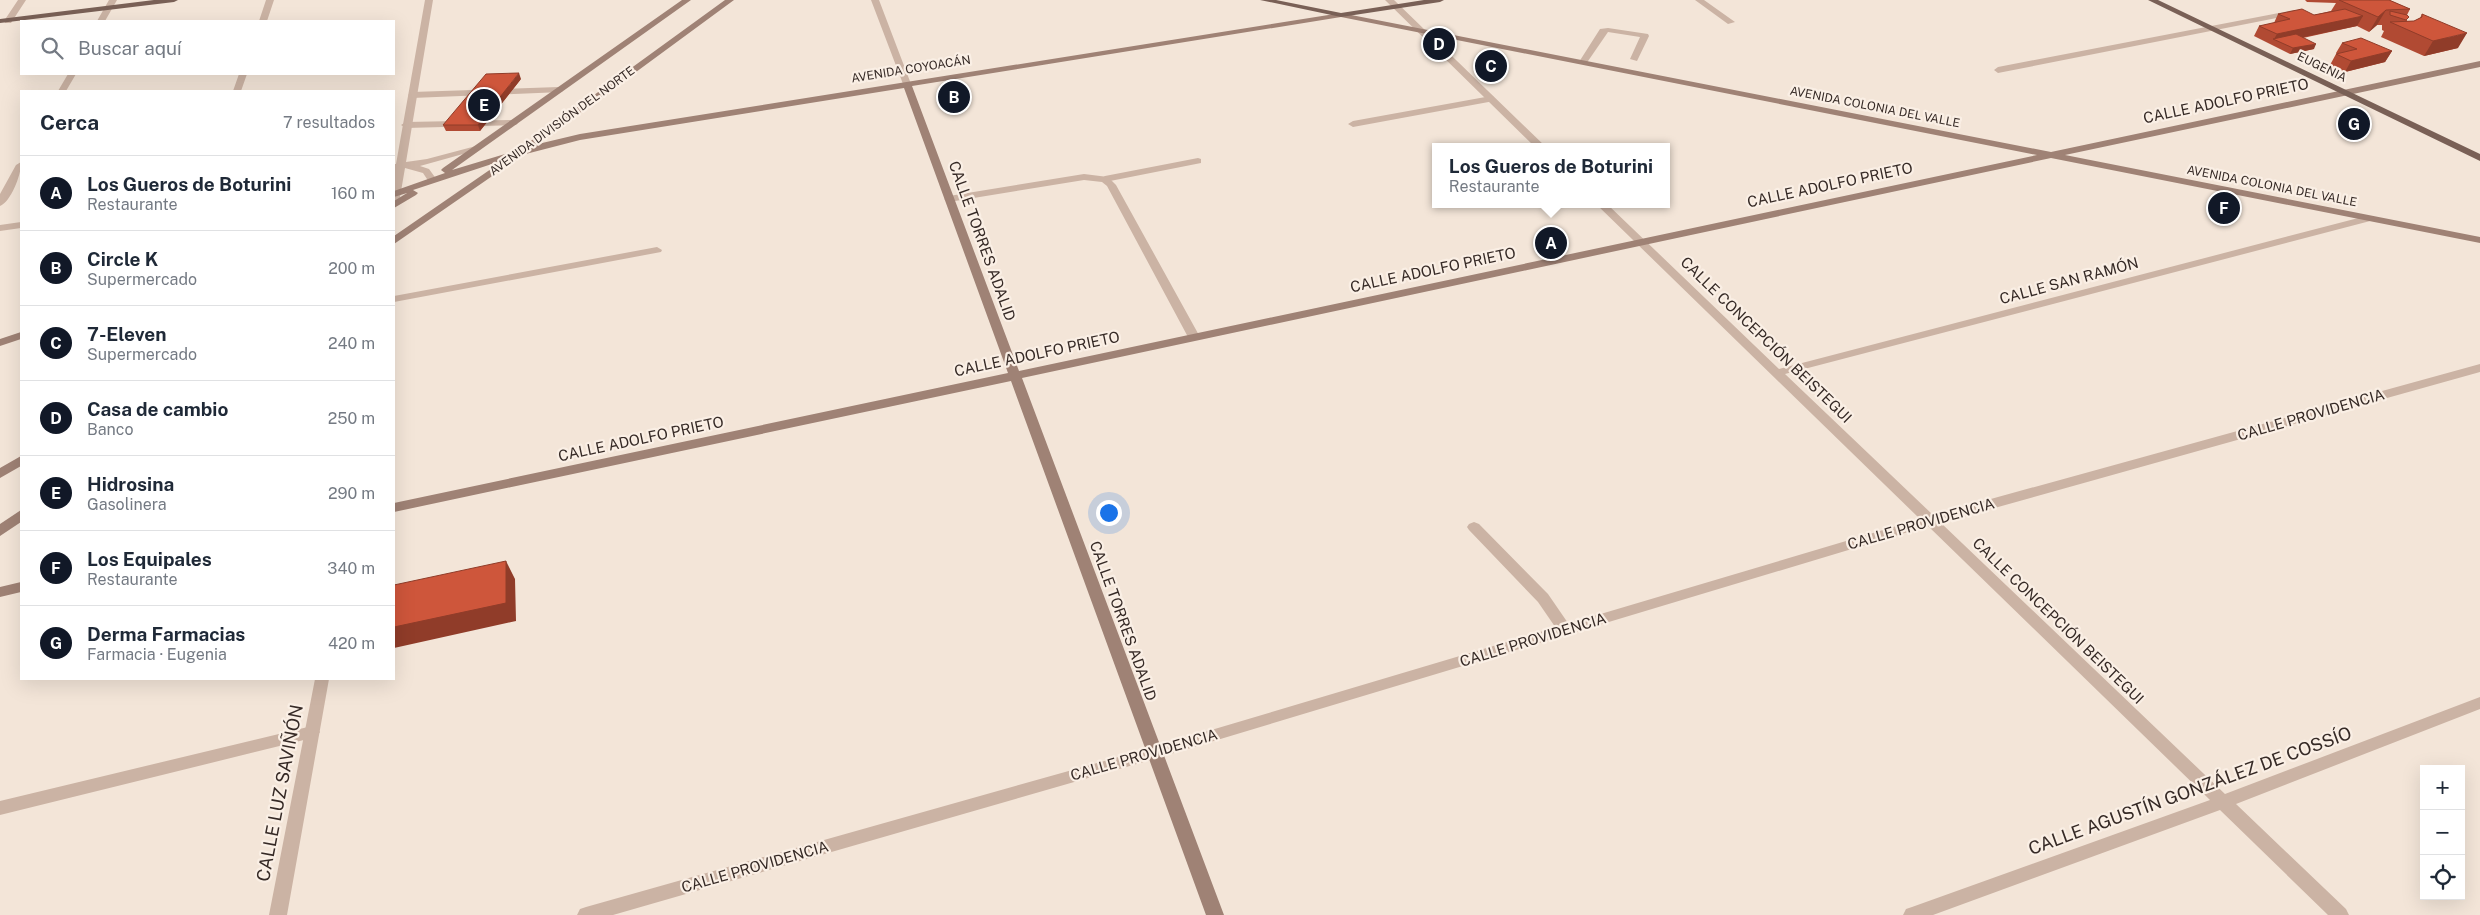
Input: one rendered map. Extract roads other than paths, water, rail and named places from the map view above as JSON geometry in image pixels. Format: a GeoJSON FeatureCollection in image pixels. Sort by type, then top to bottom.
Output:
{"type":"FeatureCollection","features":[{"type":"Feature","properties":{"kind":"main road"},"geometry":{"type":"LineString","coordinates":[[4,21],[174,0]]}},
{"type":"Feature","properties":{"kind":"main road","name":"AVENIDA COLONIA DEL VALLE"},"geometry":{"type":"LineString","coordinates":[[1264,0],[1341,15]]}},
{"type":"Feature","properties":{"kind":"main road","name":"AVENIDA COYOACÁN"},"geometry":{"type":"LineString","coordinates":[[1341,15],[1440,0]]}},
{"type":"Feature","properties":{"kind":"main road","name":"EUGENIA"},"geometry":{"type":"LineString","coordinates":[[2152,0],[2480,158]]}},
{"type":"Feature","properties":{"kind":"street"},"geometry":{"type":"LineString","coordinates":[[4,21],[22,0]]}},
{"type":"Feature","properties":{"kind":"street"},"geometry":{"type":"LineString","coordinates":[[102,20],[113,0]]}},
{"type":"Feature","properties":{"kind":"street"},"geometry":{"type":"LineString","coordinates":[[262,20],[270,0]]}},
{"type":"Feature","properties":{"kind":"street"},"geometry":{"type":"LineString","coordinates":[[395,182],[396,166],[406,125],[429,0]]}},
{"type":"Feature","properties":{"kind":"street","name":"AVENIDA DIVISIÓN DEL NORTE"},"geometry":{"type":"LineString","coordinates":[[395,198],[432,180],[687,0]]}},
{"type":"Feature","properties":{"kind":"street","name":"AVENIDA DIVISIÓN DEL NORTE"},"geometry":{"type":"LineString","coordinates":[[395,241],[730,0]]}},
{"type":"Feature","properties":{"kind":"street","name":"CALLE TORRES ADALID"},"geometry":{"type":"LineString","coordinates":[[875,0],[1214,915]]}},
{"type":"Feature","properties":{"kind":"street"},"geometry":{"type":"LineString","coordinates":[[1389,0],[1537,143]]}},
{"type":"Feature","properties":{"kind":"street"},"geometry":{"type":"LineString","coordinates":[[1699,0],[1731,22]]}},
{"type":"Feature","properties":{"kind":"street"},"geometry":{"type":"LineString","coordinates":[[1998,70],[2294,12]]}},
{"type":"Feature","properties":{"kind":"street","name":"AVENIDA COYOACÁN"},"geometry":{"type":"LineString","coordinates":[[432,180],[525,149],[580,136],[1341,15]]}},
{"type":"Feature","properties":{"kind":"street","name":"AVENIDA COLONIA DEL VALLE"},"geometry":{"type":"LineString","coordinates":[[1341,15],[2480,240]]}},
{"type":"Feature","properties":{"kind":"street"},"geometry":{"type":"LineString","coordinates":[[1583,62],[1603,31],[1608,30],[1646,36],[1634,59]]}},
{"type":"Feature","properties":{"kind":"street","name":"CALLE ADOLFO PRIETO"},"geometry":{"type":"LineString","coordinates":[[395,508],[2480,64]]}},
{"type":"Feature","properties":{"kind":"street"},"geometry":{"type":"LineString","coordinates":[[63,90],[71,75]]}},
{"type":"Feature","properties":{"kind":"street"},"geometry":{"type":"LineString","coordinates":[[237,90],[243,75]]}},
{"type":"Feature","properties":{"kind":"street"},"geometry":{"type":"LineString","coordinates":[[412,94],[559,90]]}},
{"type":"Feature","properties":{"kind":"street"},"geometry":{"type":"LineString","coordinates":[[1354,124],[1491,99]]}},
{"type":"Feature","properties":{"kind":"street"},"geometry":{"type":"LineString","coordinates":[[406,125],[513,123]]}},
{"type":"Feature","properties":{"kind":"street"},"geometry":{"type":"LineString","coordinates":[[396,166],[428,162],[476,149]]}},
{"type":"Feature","properties":{"kind":"street"},"geometry":{"type":"LineString","coordinates":[[949,199],[1084,176],[1105,179],[1198,161]]}},
{"type":"Feature","properties":{"kind":"street"},"geometry":{"type":"LineString","coordinates":[[396,166],[420,168],[432,180]]}},
{"type":"Feature","properties":{"kind":"street"},"geometry":{"type":"LineString","coordinates":[[0,203],[20,167]]}},
{"type":"Feature","properties":{"kind":"street"},"geometry":{"type":"LineString","coordinates":[[1105,179],[1111,185],[1194,337]]}},
{"type":"Feature","properties":{"kind":"street","name":"CALLE CONCEPCIÓN BEISTEGUI"},"geometry":{"type":"LineString","coordinates":[[1605,208],[2340,915]]}},
{"type":"Feature","properties":{"kind":"street","name":"CALLE SAN RAMÓN"},"geometry":{"type":"LineString","coordinates":[[1776,373],[2370,218]]}},
{"type":"Feature","properties":{"kind":"street"},"geometry":{"type":"LineString","coordinates":[[0,228],[20,225]]}},
{"type":"Feature","properties":{"kind":"street"},"geometry":{"type":"LineString","coordinates":[[395,299],[657,250]]}},
{"type":"Feature","properties":{"kind":"street"},"geometry":{"type":"LineString","coordinates":[[0,343],[20,335]]}},
{"type":"Feature","properties":{"kind":"street","name":"CALLE PROVIDENCIA"},"geometry":{"type":"LineString","coordinates":[[586,915],[1154,753],[1930,520],[2480,368]]}},
{"type":"Feature","properties":{"kind":"street"},"geometry":{"type":"LineString","coordinates":[[0,474],[20,461]]}},
{"type":"Feature","properties":{"kind":"street"},"geometry":{"type":"LineString","coordinates":[[0,530],[20,516]]}},
{"type":"Feature","properties":{"kind":"street"},"geometry":{"type":"LineString","coordinates":[[1474,527],[1543,598],[1565,630]]}},
{"type":"Feature","properties":{"kind":"street"},"geometry":{"type":"LineString","coordinates":[[0,592],[20,587]]}},
{"type":"Feature","properties":{"kind":"street","name":"CALLE LUZ SAVIÑÓN"},"geometry":{"type":"LineString","coordinates":[[278,915],[322,680]]}},
{"type":"Feature","properties":{"kind":"street","name":"CALLE AGUSTÍN GONZÁLEZ DE COSSÍO"},"geometry":{"type":"LineString","coordinates":[[1912,915],[2223,802],[2480,703]]}},
{"type":"Feature","properties":{"kind":"street"},"geometry":{"type":"LineString","coordinates":[[0,808],[312,732]]}},
{"type":"Feature","properties":{"kind":"place","name":"Casa de cambio"},"geometry":{"type":"Point","coordinates":[1439,44]}},
{"type":"Feature","properties":{"kind":"place","name":"7-Eleven"},"geometry":{"type":"Point","coordinates":[1491,66]}},
{"type":"Feature","properties":{"kind":"place","name":"Circle K"},"geometry":{"type":"Point","coordinates":[954,97]}},
{"type":"Feature","properties":{"kind":"place","name":"Hidrosina"},"geometry":{"type":"Point","coordinates":[484,105]}},
{"type":"Feature","properties":{"kind":"place","name":"Derma Farmacias"},"geometry":{"type":"Point","coordinates":[2354,124]}},
{"type":"Feature","properties":{"kind":"place","name":"Los Equipales"},"geometry":{"type":"Point","coordinates":[2224,208]}},
{"type":"Feature","properties":{"kind":"place","name":"Los Gueros de Boturini"},"geometry":{"type":"Point","coordinates":[1551,243]}}]}
